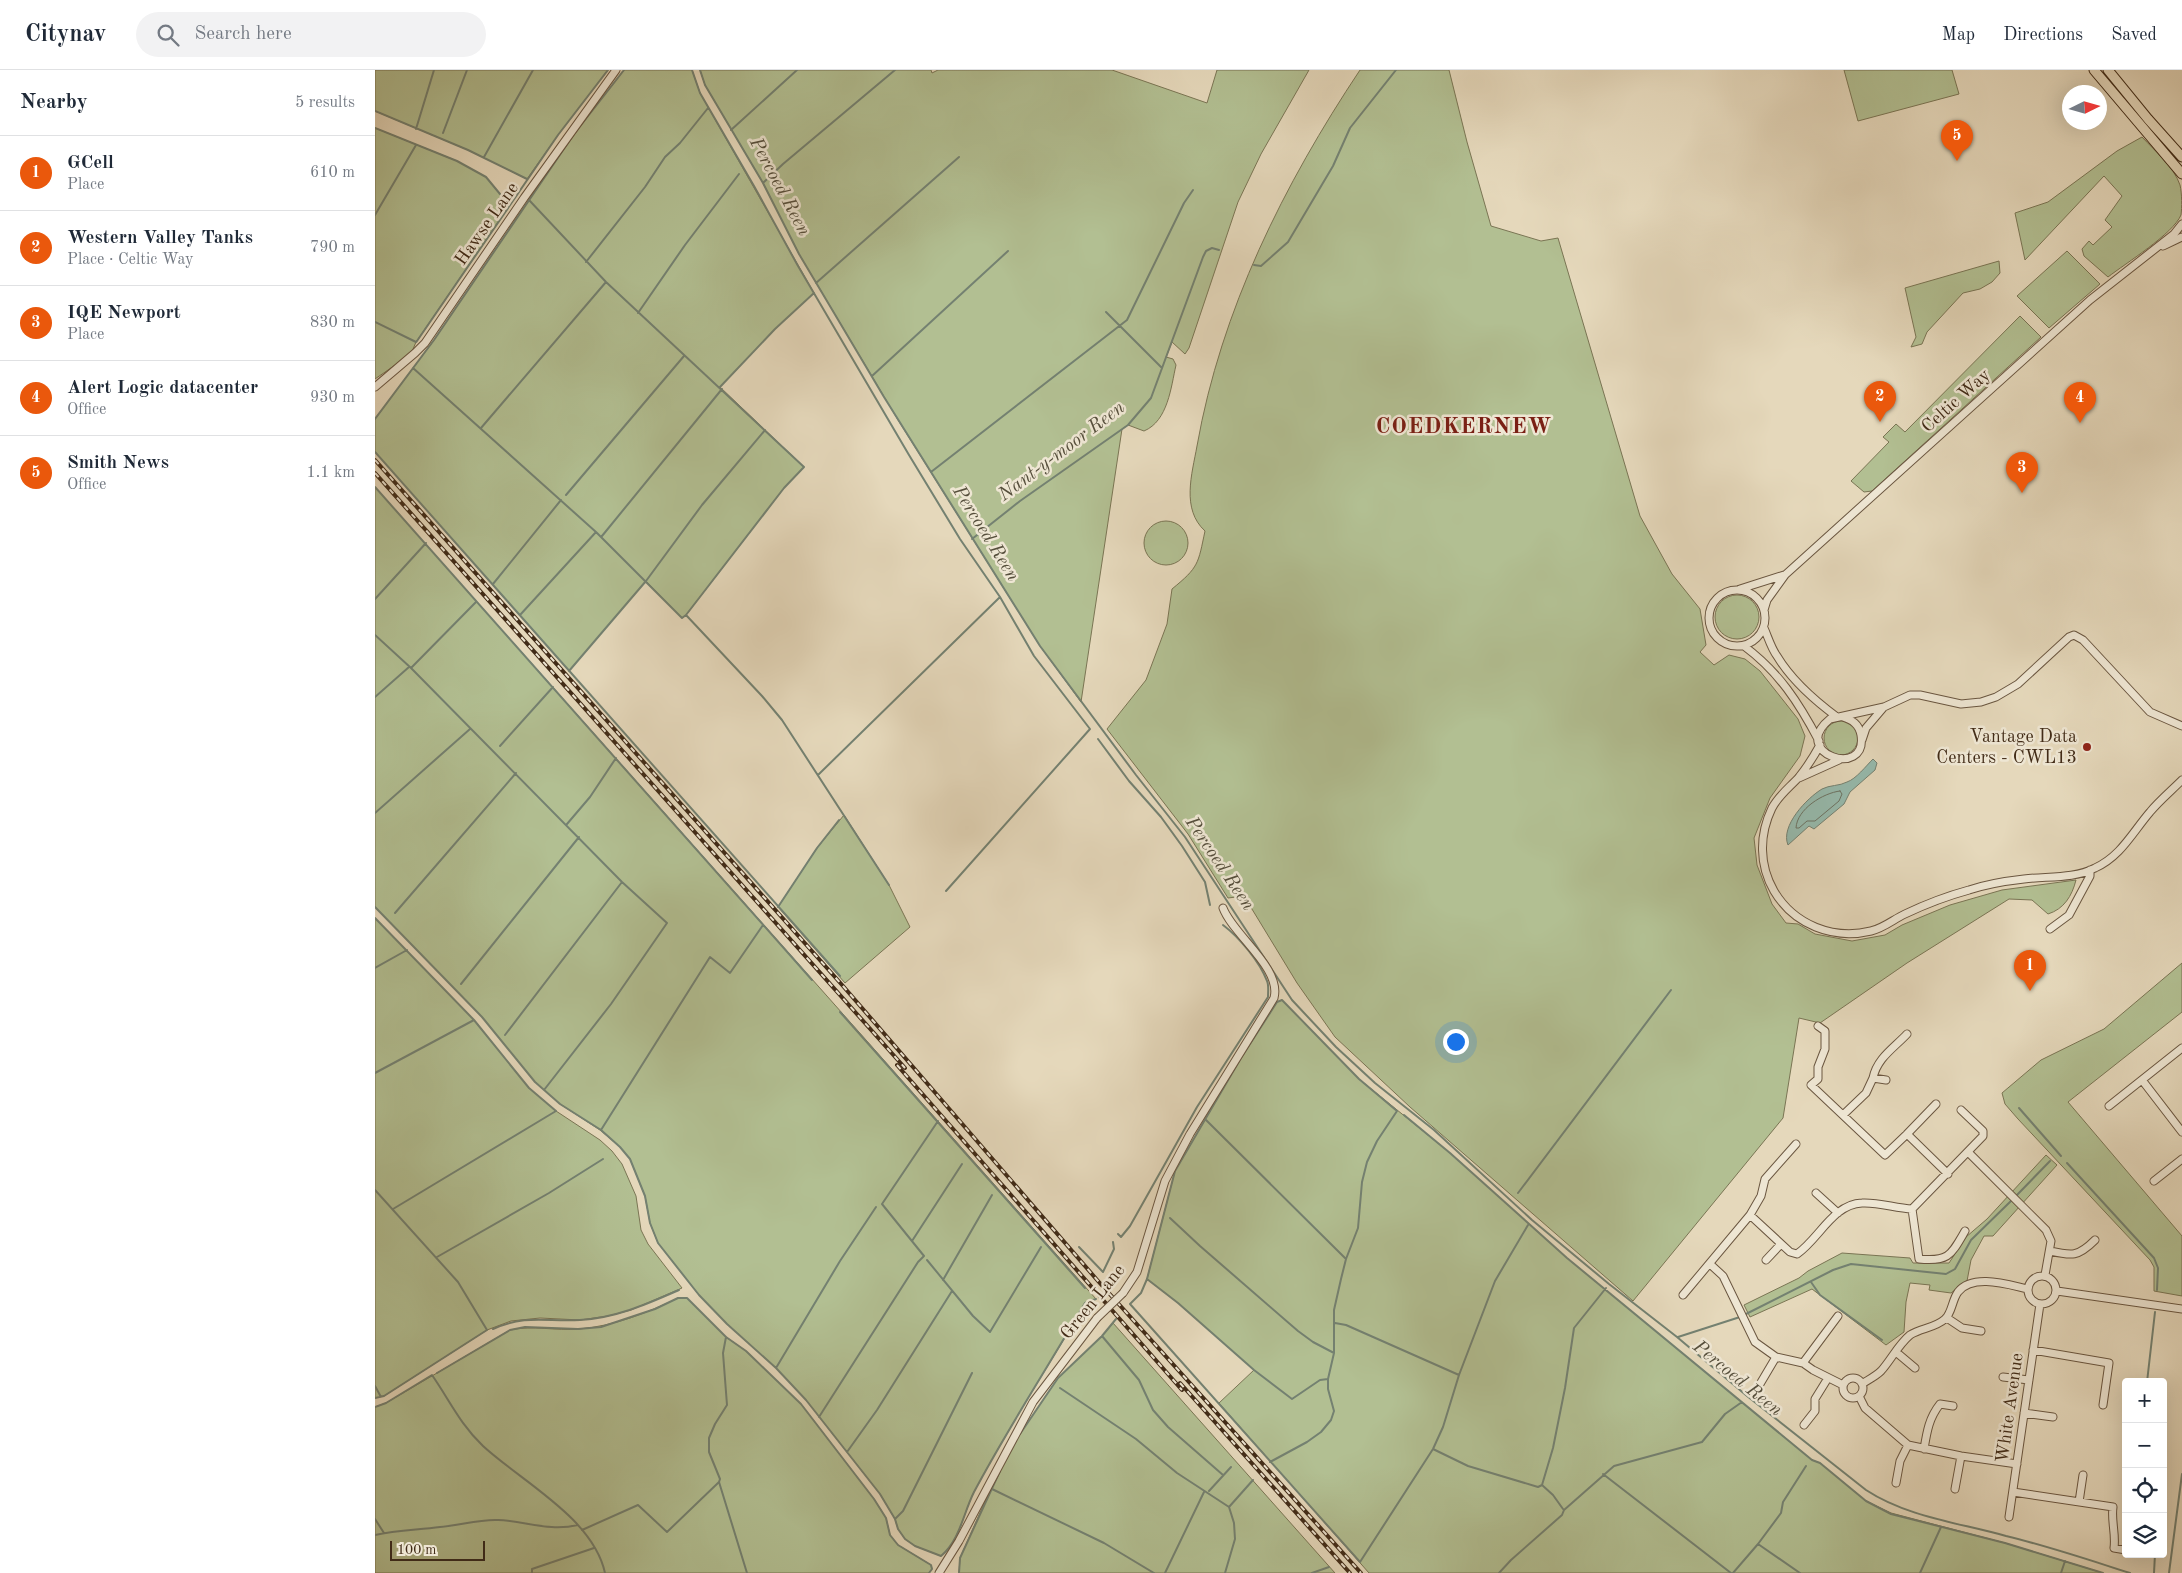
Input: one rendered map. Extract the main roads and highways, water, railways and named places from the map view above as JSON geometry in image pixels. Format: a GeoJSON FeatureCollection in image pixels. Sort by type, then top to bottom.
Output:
{"type":"FeatureCollection","features":[{"type":"Feature","properties":{"kind":"main road"},"geometry":{"type":"LineString","coordinates":[[2094,70],[2182,174]]}},
{"type":"Feature","properties":{"kind":"main road"},"geometry":{"type":"LineString","coordinates":[[2108,70],[2182,157]]}},
{"type":"Feature","properties":{"kind":"water"},"geometry":{"type":"Polygon","coordinates":[[[1873,759],[1877,763],[1875,770],[1850,792],[1844,804],[1814,829],[1809,826],[1788,845],[1788,829],[1791,821],[1809,799],[1822,789],[1850,780],[1873,759]]]}},
{"type":"Feature","properties":{"kind":"waterway"},"geometry":{"type":"LineString","coordinates":[[416,129],[434,70]]}},
{"type":"Feature","properties":{"kind":"waterway"},"geometry":{"type":"LineString","coordinates":[[443,133],[467,70]]}},
{"type":"Feature","properties":{"kind":"waterway"},"geometry":{"type":"LineString","coordinates":[[484,157],[533,70]]}},
{"type":"Feature","properties":{"kind":"waterway"},"geometry":{"type":"LineString","coordinates":[[375,322],[417,341],[558,135],[608,70]]}},
{"type":"Feature","properties":{"kind":"waterway"},"geometry":{"type":"LineString","coordinates":[[375,419],[434,340],[574,134],[624,70]]}},
{"type":"Feature","properties":{"kind":"waterway"},"geometry":{"type":"LineString","coordinates":[[692,70],[700,93],[798,266],[909,455],[960,539],[1000,597],[1034,656],[1090,729],[946,891]]}},
{"type":"Feature","properties":{"kind":"waterway","name":"Percoed Reen"},"geometry":{"type":"LineString","coordinates":[[700,70],[705,85],[763,183],[799,254],[884,397],[1040,646],[1136,775],[1185,837],[1292,1000],[1336,1047],[1375,1083],[1434,1130],[1532,1220],[1747,1396],[1866,1490],[1899,1507],[1916,1513],[2037,1544],[2130,1573]]}},
{"type":"Feature","properties":{"kind":"waterway"},"geometry":{"type":"LineString","coordinates":[[731,130],[797,70]]}},
{"type":"Feature","properties":{"kind":"waterway"},"geometry":{"type":"LineString","coordinates":[[764,182],[895,70]]}},
{"type":"Feature","properties":{"kind":"waterway","name":"Nant-y-moor Reen"},"geometry":{"type":"LineString","coordinates":[[1254,265],[1261,266],[1288,242],[1333,166],[1350,128],[1396,70]]}},
{"type":"Feature","properties":{"kind":"waterway"},"geometry":{"type":"LineString","coordinates":[[586,262],[645,187],[665,157],[680,143],[708,108]]}},
{"type":"Feature","properties":{"kind":"waterway"},"geometry":{"type":"LineString","coordinates":[[375,111],[468,150],[527,179]]}},
{"type":"Feature","properties":{"kind":"waterway"},"geometry":{"type":"LineString","coordinates":[[375,128],[457,161],[486,177],[500,194]]}},
{"type":"Feature","properties":{"kind":"waterway"},"geometry":{"type":"LineString","coordinates":[[375,215],[416,145]]}},
{"type":"Feature","properties":{"kind":"waterway"},"geometry":{"type":"LineString","coordinates":[[816,283],[959,157]]}},
{"type":"Feature","properties":{"kind":"waterway"},"geometry":{"type":"LineString","coordinates":[[638,313],[685,245],[739,174]]}},
{"type":"Feature","properties":{"kind":"waterway"},"geometry":{"type":"LineString","coordinates":[[931,472],[1127,320],[1184,203],[1193,190]]}},
{"type":"Feature","properties":{"kind":"waterway"},"geometry":{"type":"LineString","coordinates":[[529,200],[606,282],[804,467],[784,488],[686,615]]}},
{"type":"Feature","properties":{"kind":"waterway","name":"Nant-y-moor Reen"},"geometry":{"type":"LineString","coordinates":[[972,539],[1020,501],[1128,425],[1151,398],[1206,251],[1212,248],[1219,250]]}},
{"type":"Feature","properties":{"kind":"waterway"},"geometry":{"type":"LineString","coordinates":[[872,376],[1008,251]]}},
{"type":"Feature","properties":{"kind":"waterway"},"geometry":{"type":"LineString","coordinates":[[481,428],[606,282]]}},
{"type":"Feature","properties":{"kind":"waterway"},"geometry":{"type":"LineString","coordinates":[[720,387],[775,329],[814,293]]}},
{"type":"Feature","properties":{"kind":"waterway"},"geometry":{"type":"LineString","coordinates":[[1106,312],[1162,368]]}},
{"type":"Feature","properties":{"kind":"waterway"},"geometry":{"type":"LineString","coordinates":[[566,495],[684,356]]}},
{"type":"Feature","properties":{"kind":"waterway"},"geometry":{"type":"LineString","coordinates":[[413,368],[596,532],[682,618],[686,615],[762,696],[782,720],[889,885]]}},
{"type":"Feature","properties":{"kind":"waterway"},"geometry":{"type":"LineString","coordinates":[[602,536],[722,389]]}},
{"type":"Feature","properties":{"kind":"waterway"},"geometry":{"type":"LineString","coordinates":[[569,671],[646,581],[702,505],[765,430]]}},
{"type":"Feature","properties":{"kind":"waterway"},"geometry":{"type":"LineString","coordinates":[[375,452],[840,976]]}},
{"type":"Feature","properties":{"kind":"waterway"},"geometry":{"type":"LineString","coordinates":[[375,487],[812,980]]}},
{"type":"Feature","properties":{"kind":"waterway"},"geometry":{"type":"LineString","coordinates":[[493,584],[561,500]]}},
{"type":"Feature","properties":{"kind":"waterway"},"geometry":{"type":"LineString","coordinates":[[520,615],[596,532]]}},
{"type":"Feature","properties":{"kind":"waterway"},"geometry":{"type":"LineString","coordinates":[[375,599],[426,543]]}},
{"type":"Feature","properties":{"kind":"waterway"},"geometry":{"type":"LineString","coordinates":[[818,775],[1000,597]]}},
{"type":"Feature","properties":{"kind":"waterway"},"geometry":{"type":"LineString","coordinates":[[411,668],[476,602]]}},
{"type":"Feature","properties":{"kind":"waterway"},"geometry":{"type":"LineString","coordinates":[[375,635],[411,668],[622,882],[667,923],[611,1004],[544,1090]]}},
{"type":"Feature","properties":{"kind":"waterway"},"geometry":{"type":"LineString","coordinates":[[375,697],[409,667]]}},
{"type":"Feature","properties":{"kind":"waterway"},"geometry":{"type":"LineString","coordinates":[[500,746],[553,687]]}},
{"type":"Feature","properties":{"kind":"waterway"},"geometry":{"type":"LineString","coordinates":[[375,813],[470,729]]}},
{"type":"Feature","properties":{"kind":"waterway"},"geometry":{"type":"LineString","coordinates":[[1098,739],[1129,781],[1161,817],[1182,846],[1205,882],[1210,905]]}},
{"type":"Feature","properties":{"kind":"waterway"},"geometry":{"type":"LineString","coordinates":[[567,824],[590,797],[616,758]]}},
{"type":"Feature","properties":{"kind":"waterway"},"geometry":{"type":"LineString","coordinates":[[395,913],[516,773]]}},
{"type":"Feature","properties":{"kind":"waterway"},"geometry":{"type":"LineString","coordinates":[[778,907],[817,848],[839,820]]}},
{"type":"Feature","properties":{"kind":"waterway"},"geometry":{"type":"LineString","coordinates":[[461,984],[579,837]]}},
{"type":"Feature","properties":{"kind":"waterway"},"geometry":{"type":"LineString","coordinates":[[505,1035],[622,882]]}},
{"type":"Feature","properties":{"kind":"waterway"},"geometry":{"type":"LineString","coordinates":[[375,907],[482,1017],[535,1082],[560,1104],[601,1130],[620,1147],[630,1159],[645,1196],[650,1223],[658,1243],[699,1295],[727,1324],[776,1368],[806,1400],[880,1494],[905,1539],[915,1546],[941,1556],[953,1542],[974,1492],[1014,1421],[1085,1303],[1096,1299]]}},
{"type":"Feature","properties":{"kind":"waterway"},"geometry":{"type":"LineString","coordinates":[[375,918],[474,1020],[529,1088],[556,1111],[393,1209]]}},
{"type":"Feature","properties":{"kind":"waterway"},"geometry":{"type":"LineString","coordinates":[[601,1130],[710,957],[730,973],[763,925]]}},
{"type":"Feature","properties":{"kind":"waterway"},"geometry":{"type":"LineString","coordinates":[[1118,1234],[1121,1237],[1130,1226],[1197,1107],[1268,997],[1268,983],[1264,974],[1242,943],[1223,925]]}},
{"type":"Feature","properties":{"kind":"waterway"},"geometry":{"type":"LineString","coordinates":[[375,968],[407,950]]}},
{"type":"Feature","properties":{"kind":"waterway"},"geometry":{"type":"LineString","coordinates":[[1518,1193],[1671,990]]}},
{"type":"Feature","properties":{"kind":"waterway"},"geometry":{"type":"LineString","coordinates":[[1270,1462],[1307,1442],[1321,1432],[1331,1420],[1334,1411],[1328,1389],[1328,1379],[1334,1353],[1334,1310],[1346,1259],[1358,1228],[1362,1182],[1367,1162],[1377,1141],[1397,1111],[1359,1079],[1282,1000],[1277,1002],[1241,1058],[1175,1171],[1147,1279],[1141,1293],[1130,1304],[1360,1562],[1433,1449],[1443,1427],[1459,1375],[1495,1281],[1528,1225]]}},
{"type":"Feature","properties":{"kind":"waterway"},"geometry":{"type":"LineString","coordinates":[[840,1012],[1085,1288]]}},
{"type":"Feature","properties":{"kind":"waterway"},"geometry":{"type":"LineString","coordinates":[[375,1073],[474,1020]]}},
{"type":"Feature","properties":{"kind":"waterway"},"geometry":{"type":"LineString","coordinates":[[2019,1108],[2061,1156]]}},
{"type":"Feature","properties":{"kind":"waterway","name":"Percoed Reen"},"geometry":{"type":"LineString","coordinates":[[1404,1115],[1450,1153],[1567,1258],[1812,1460],[1820,1463],[1866,1501],[1891,1514],[2005,1543],[2103,1573]]}},
{"type":"Feature","properties":{"kind":"waterway"},"geometry":{"type":"LineString","coordinates":[[1205,1119],[1345,1258]]}},
{"type":"Feature","properties":{"kind":"waterway"},"geometry":{"type":"LineString","coordinates":[[819,1417],[918,1262],[924,1256],[882,1204],[938,1121]]}},
{"type":"Feature","properties":{"kind":"waterway"},"geometry":{"type":"LineString","coordinates":[[437,1257],[549,1193],[603,1159]]}},
{"type":"Feature","properties":{"kind":"waterway"},"geometry":{"type":"LineString","coordinates":[[2015,1197],[2050,1161]]}},
{"type":"Feature","properties":{"kind":"waterway"},"geometry":{"type":"LineString","coordinates":[[2067,1163],[2154,1258],[2158,1268],[2157,1290]]}},
{"type":"Feature","properties":{"kind":"waterway"},"geometry":{"type":"LineString","coordinates":[[912,1241],[962,1164]]}},
{"type":"Feature","properties":{"kind":"waterway"},"geometry":{"type":"LineString","coordinates":[[375,1190],[458,1282],[487,1330],[384,1396],[375,1398]]}},
{"type":"Feature","properties":{"kind":"waterway"},"geometry":{"type":"LineString","coordinates":[[943,1280],[992,1195]]}},
{"type":"Feature","properties":{"kind":"waterway"},"geometry":{"type":"LineString","coordinates":[[1744,1315],[1833,1270],[1851,1264],[1946,1274],[1955,1269],[1971,1240],[2012,1200]]}},
{"type":"Feature","properties":{"kind":"waterway"},"geometry":{"type":"LineString","coordinates":[[776,1368],[840,1261],[876,1207]]}},
{"type":"Feature","properties":{"kind":"waterway"},"geometry":{"type":"LineString","coordinates":[[1170,1218],[1298,1331],[1313,1342],[1334,1353]]}},
{"type":"Feature","properties":{"kind":"waterway"},"geometry":{"type":"LineString","coordinates":[[1079,1247],[1103,1272],[1114,1249],[1113,1242]]}},
{"type":"Feature","properties":{"kind":"waterway"},"geometry":{"type":"LineString","coordinates":[[927,1260],[973,1316],[990,1332],[1041,1247]]}},
{"type":"Feature","properties":{"kind":"waterway"},"geometry":{"type":"LineString","coordinates":[[1147,1279],[1178,1303],[1254,1370],[1292,1399],[1320,1380],[1328,1379]]}},
{"type":"Feature","properties":{"kind":"waterway"},"geometry":{"type":"LineString","coordinates":[[1811,1282],[1820,1295],[1882,1340]]}},
{"type":"Feature","properties":{"kind":"waterway"},"geometry":{"type":"LineString","coordinates":[[1433,1449],[1468,1466],[1538,1487],[1542,1485],[1553,1448],[1574,1328],[1606,1288]]}},
{"type":"Feature","properties":{"kind":"waterway"},"geometry":{"type":"LineString","coordinates":[[493,1329],[505,1324],[527,1320],[593,1319],[643,1305],[679,1290]]}},
{"type":"Feature","properties":{"kind":"waterway"},"geometry":{"type":"LineString","coordinates":[[847,1452],[877,1410],[952,1291]]}},
{"type":"Feature","properties":{"kind":"waterway"},"geometry":{"type":"LineString","coordinates":[[437,1373],[510,1330],[525,1327],[578,1329],[601,1327],[655,1309],[678,1298],[687,1298],[726,1337],[746,1351],[801,1404],[874,1499],[886,1518],[890,1535],[898,1545],[931,1565],[932,1569],[929,1573]]}},
{"type":"Feature","properties":{"kind":"waterway"},"geometry":{"type":"LineString","coordinates":[[2147,1378],[2155,1312]]}},
{"type":"Feature","properties":{"kind":"waterway"},"geometry":{"type":"LineString","coordinates":[[1678,1337],[1740,1317]]}},
{"type":"Feature","properties":{"kind":"waterway"},"geometry":{"type":"LineString","coordinates":[[1020,1434],[1058,1378],[1102,1336],[1116,1319]]}},
{"type":"Feature","properties":{"kind":"waterway"},"geometry":{"type":"LineString","coordinates":[[1335,1323],[1346,1325],[1459,1375]]}},
{"type":"Feature","properties":{"kind":"waterway"},"geometry":{"type":"LineString","coordinates":[[1102,1336],[1139,1380],[1153,1410],[1168,1427],[1223,1475]]}},
{"type":"Feature","properties":{"kind":"waterway"},"geometry":{"type":"LineString","coordinates":[[582,1530],[638,1505],[667,1532],[719,1482],[720,1479],[709,1452],[709,1438],[727,1405],[723,1353],[726,1337]]}},
{"type":"Feature","properties":{"kind":"waterway"},"geometry":{"type":"LineString","coordinates":[[895,1519],[903,1511],[972,1373]]}},
{"type":"Feature","properties":{"kind":"waterway"},"geometry":{"type":"LineString","coordinates":[[375,1407],[386,1403],[432,1375],[475,1438],[499,1460],[554,1502],[586,1535],[598,1553],[605,1573]]}},
{"type":"Feature","properties":{"kind":"waterway"},"geometry":{"type":"LineString","coordinates":[[375,1386],[381,1397]]}},
{"type":"Feature","properties":{"kind":"waterway"},"geometry":{"type":"LineString","coordinates":[[1060,1388],[1136,1439],[1177,1473],[1229,1507],[1234,1523],[1235,1539],[1225,1573]]}},
{"type":"Feature","properties":{"kind":"waterway"},"geometry":{"type":"LineString","coordinates":[[1499,1573],[1562,1515],[1564,1510],[1614,1466],[1702,1442],[1725,1414],[1742,1402]]}},
{"type":"Feature","properties":{"kind":"waterway"},"geometry":{"type":"LineString","coordinates":[[1733,1573],[1781,1513],[1783,1502],[1806,1466]]}},
{"type":"Feature","properties":{"kind":"waterway"},"geometry":{"type":"LineString","coordinates":[[1209,1491],[1231,1467]]}},
{"type":"Feature","properties":{"kind":"waterway"},"geometry":{"type":"LineString","coordinates":[[959,1573],[960,1558],[1000,1471]]}},
{"type":"Feature","properties":{"kind":"waterway"},"geometry":{"type":"LineString","coordinates":[[1603,1474],[1731,1573]]}},
{"type":"Feature","properties":{"kind":"waterway"},"geometry":{"type":"LineString","coordinates":[[2169,1573],[2182,1474]]}},
{"type":"Feature","properties":{"kind":"waterway"},"geometry":{"type":"LineString","coordinates":[[1229,1507],[1253,1480]]}},
{"type":"Feature","properties":{"kind":"waterway"},"geometry":{"type":"LineString","coordinates":[[719,1482],[747,1573]]}},
{"type":"Feature","properties":{"kind":"waterway"},"geometry":{"type":"LineString","coordinates":[[1542,1485],[1553,1495],[1563,1509]]}},
{"type":"Feature","properties":{"kind":"waterway"},"geometry":{"type":"LineString","coordinates":[[992,1489],[1104,1543],[1154,1573]]}},
{"type":"Feature","properties":{"kind":"waterway"},"geometry":{"type":"LineString","coordinates":[[1165,1573],[1204,1492]]}},
{"type":"Feature","properties":{"kind":"waterway"},"geometry":{"type":"LineString","coordinates":[[375,1519],[384,1533]]}},
{"type":"Feature","properties":{"kind":"waterway"},"geometry":{"type":"LineString","coordinates":[[375,1535],[491,1520],[547,1527],[578,1525]]}},
{"type":"Feature","properties":{"kind":"waterway"},"geometry":{"type":"LineString","coordinates":[[1920,1573],[1941,1527]]}},
{"type":"Feature","properties":{"kind":"waterway"},"geometry":{"type":"LineString","coordinates":[[1758,1544],[1800,1573]]}},
{"type":"Feature","properties":{"kind":"waterway"},"geometry":{"type":"LineString","coordinates":[[532,1573],[532,1569],[594,1548]]}},
{"type":"Feature","properties":{"kind":"waterway"},"geometry":{"type":"LineString","coordinates":[[2154,1573],[2155,1558]]}},
{"type":"Feature","properties":{"kind":"waterway"},"geometry":{"type":"LineString","coordinates":[[2061,1573],[2065,1561]]}},
{"type":"Feature","properties":{"kind":"waterway"},"geometry":{"type":"LineString","coordinates":[[1312,1573],[1329,1567]]}},
{"type":"Feature","properties":{"kind":"railway"},"geometry":{"type":"LineString","coordinates":[[375,460],[843,986],[1098,1281],[1361,1573]]}},
{"type":"Feature","properties":{"kind":"railway"},"geometry":{"type":"LineString","coordinates":[[375,473],[905,1068]]}},
{"type":"Feature","properties":{"kind":"railway"},"geometry":{"type":"LineString","coordinates":[[897,1065],[1182,1390]]}},
{"type":"Feature","properties":{"kind":"railway"},"geometry":{"type":"LineString","coordinates":[[1180,1383],[1350,1573]]}},
{"type":"Feature","properties":{"kind":"place","name":"Smith News"},"geometry":{"type":"Point","coordinates":[1957,161]}},
{"type":"Feature","properties":{"kind":"place","name":"Western Valley Tanks"},"geometry":{"type":"Point","coordinates":[1880,422]}},
{"type":"Feature","properties":{"kind":"place","name":"Alert Logic datacenter"},"geometry":{"type":"Point","coordinates":[2080,423]}},
{"type":"Feature","properties":{"kind":"place","name":"IQE Newport"},"geometry":{"type":"Point","coordinates":[2022,493]}},
{"type":"Feature","properties":{"kind":"place","name":"Vantage Data Centers - CWL13"},"geometry":{"type":"Point","coordinates":[2087,747]}},
{"type":"Feature","properties":{"kind":"place","name":"GCell"},"geometry":{"type":"Point","coordinates":[2030,991]}},
{"type":"Feature","properties":{"kind":"district","name":"COEDKERNEW"},"geometry":{"type":"Point","coordinates":[1464,427]}}]}
